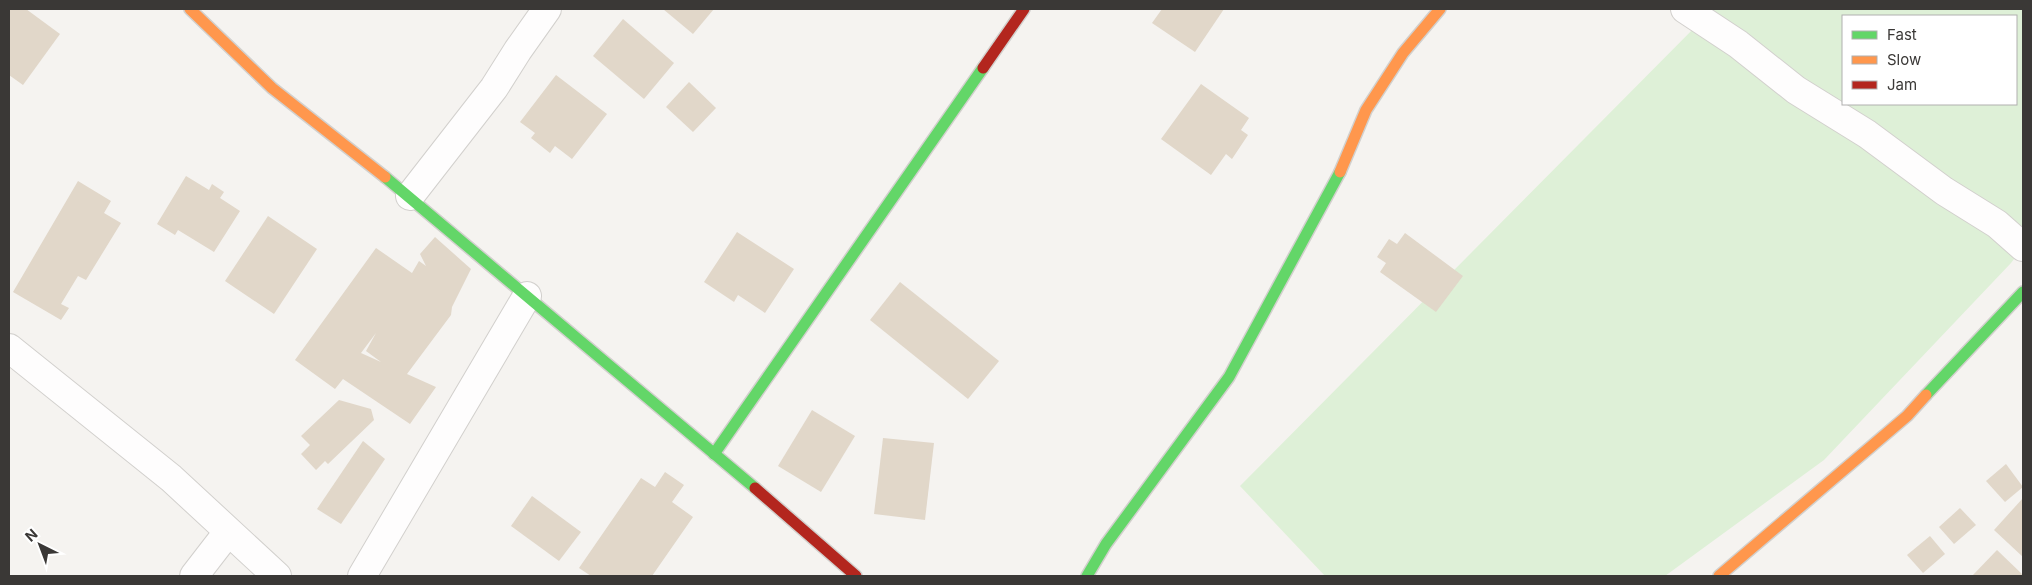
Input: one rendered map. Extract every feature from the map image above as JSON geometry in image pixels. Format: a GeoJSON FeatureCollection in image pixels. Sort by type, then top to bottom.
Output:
{"type":"FeatureCollection","features":[{"type":"Feature","properties":{"kind":"street"},"geometry":{"type":"LineString","coordinates":[[190,9],[272,88],[410,196],[856,576]]}},
{"type":"Feature","properties":{"kind":"street"},"geometry":{"type":"LineString","coordinates":[[410,196],[494,88],[547,9]]}},
{"type":"Feature","properties":{"kind":"street"},"geometry":{"type":"LineString","coordinates":[[714,454],[1024,9]]}},
{"type":"Feature","properties":{"kind":"street"},"geometry":{"type":"LineString","coordinates":[[1087,576],[1106,544],[1229,377],[1335,184],[1366,110],[1403,53],[1440,9]]}},
{"type":"Feature","properties":{"kind":"street"},"geometry":{"type":"LineString","coordinates":[[1685,9],[1738,44],[1796,90],[1867,134],[1944,191],[1997,224],[2023,247]]}},
{"type":"Feature","properties":{"kind":"street"},"geometry":{"type":"LineString","coordinates":[[1719,576],[1907,416],[2023,292]]}},
{"type":"Feature","properties":{"kind":"street"},"geometry":{"type":"LineString","coordinates":[[362,576],[527,296]]}},
{"type":"Feature","properties":{"kind":"street"},"geometry":{"type":"LineString","coordinates":[[9,348],[171,478],[277,576]]}},
{"type":"Feature","properties":{"kind":"street"},"geometry":{"type":"LineString","coordinates":[[194,576],[228,532]]}},
{"type":"Feature","properties":{"kind":"green space"},"geometry":{"type":"Polygon","coordinates":[[[1699,9],[2023,9],[2023,247],[2011,263],[1824,460],[1665,576],[1325,576],[1240,486],[1706,16],[1699,9]]]}},
{"type":"Feature","properties":{"kind":"building"},"geometry":{"type":"Polygon","coordinates":[[[9,9],[26,9],[60,34],[23,85],[9,75],[9,9]]]}},
{"type":"Feature","properties":{"kind":"building"},"geometry":{"type":"Polygon","coordinates":[[[663,9],[714,9],[693,34],[663,9]]]}},
{"type":"Feature","properties":{"kind":"building"},"geometry":{"type":"Polygon","coordinates":[[[1162,9],[1224,9],[1195,52],[1152,23],[1162,9]]]}},
{"type":"Feature","properties":{"kind":"building"},"geometry":{"type":"Polygon","coordinates":[[[623,19],[674,63],[644,99],[593,56],[623,19]]]}},
{"type":"Feature","properties":{"kind":"building"},"geometry":{"type":"Polygon","coordinates":[[[556,75],[607,114],[572,159],[555,146],[550,153],[531,138],[535,133],[520,122],[556,75]]]}},
{"type":"Feature","properties":{"kind":"building"},"geometry":{"type":"Polygon","coordinates":[[[689,82],[716,108],[693,132],[666,107],[689,82]]]}},
{"type":"Feature","properties":{"kind":"building"},"geometry":{"type":"Polygon","coordinates":[[[1201,84],[1249,118],[1241,130],[1248,135],[1232,159],[1226,154],[1211,175],[1161,139],[1201,84]]]}},
{"type":"Feature","properties":{"kind":"building"},"geometry":{"type":"Polygon","coordinates":[[[186,176],[209,190],[212,184],[224,192],[220,198],[240,211],[214,252],[178,230],[175,235],[157,224],[186,176]]]}},
{"type":"Feature","properties":{"kind":"building"},"geometry":{"type":"Polygon","coordinates":[[[78,181],[111,201],[104,213],[121,223],[86,280],[78,276],[61,304],[69,308],[61,320],[13,292],[78,181]]]}},
{"type":"Feature","properties":{"kind":"building"},"geometry":{"type":"Polygon","coordinates":[[[268,216],[317,249],[274,314],[225,281],[268,216]]]}},
{"type":"Feature","properties":{"kind":"building"},"geometry":{"type":"Polygon","coordinates":[[[737,232],[794,269],[765,313],[738,295],[734,302],[704,282],[737,232]]]}},
{"type":"Feature","properties":{"kind":"building"},"geometry":{"type":"Polygon","coordinates":[[[1405,233],[1463,276],[1436,312],[1380,272],[1386,263],[1377,257],[1389,239],[1397,244],[1405,233]]]}},
{"type":"Feature","properties":{"kind":"building"},"geometry":{"type":"Polygon","coordinates":[[[435,237],[471,269],[452,307],[451,315],[407,374],[436,387],[410,424],[343,379],[335,389],[295,360],[376,248],[412,273],[419,261],[426,266],[420,254],[435,237]],[[376,333],[361,353],[381,362],[366,351],[376,333]]]}},
{"type":"Feature","properties":{"kind":"building"},"geometry":{"type":"Polygon","coordinates":[[[900,282],[999,361],[968,399],[870,320],[900,282]]]}},
{"type":"Feature","properties":{"kind":"building"},"geometry":{"type":"Polygon","coordinates":[[[339,400],[371,409],[374,420],[328,464],[325,461],[316,470],[301,454],[310,445],[301,436],[339,400]]]}},
{"type":"Feature","properties":{"kind":"building"},"geometry":{"type":"Polygon","coordinates":[[[812,410],[855,436],[821,492],[778,466],[812,410]]]}},
{"type":"Feature","properties":{"kind":"building"},"geometry":{"type":"Polygon","coordinates":[[[883,438],[934,443],[925,520],[874,514],[883,438]]]}},
{"type":"Feature","properties":{"kind":"building"},"geometry":{"type":"Polygon","coordinates":[[[363,441],[385,459],[341,524],[317,509],[363,441]]]}},
{"type":"Feature","properties":{"kind":"building"},"geometry":{"type":"Polygon","coordinates":[[[2006,464],[2023,487],[2005,502],[1986,481],[2006,464]]]}},
{"type":"Feature","properties":{"kind":"building"},"geometry":{"type":"Polygon","coordinates":[[[665,472],[684,485],[672,502],[693,517],[652,576],[591,576],[579,568],[641,478],[655,487],[665,472]]]}},
{"type":"Feature","properties":{"kind":"building"},"geometry":{"type":"Polygon","coordinates":[[[532,496],[581,532],[559,561],[511,526],[532,496]]]}},
{"type":"Feature","properties":{"kind":"building"},"geometry":{"type":"Polygon","coordinates":[[[2023,498],[2023,557],[1994,530],[2023,498]]]}},
{"type":"Feature","properties":{"kind":"building"},"geometry":{"type":"Polygon","coordinates":[[[1960,508],[1976,525],[1954,544],[1939,527],[1960,508]]]}},
{"type":"Feature","properties":{"kind":"building"},"geometry":{"type":"Polygon","coordinates":[[[1930,536],[1945,554],[1923,573],[1907,555],[1930,536]]]}},
{"type":"Feature","properties":{"kind":"building"},"geometry":{"type":"Polygon","coordinates":[[[1997,550],[2023,575],[2023,576],[1972,576],[1997,550]]]}},
{"type":"Feature","properties":{"kind":"traffic: fast"},"geometry":{"type":"LineString","coordinates":[[714,454],[983,68]]}},
{"type":"Feature","properties":{"kind":"traffic: fast"},"geometry":{"type":"LineString","coordinates":[[1087,576],[1106,544],[1229,377],[1340,172]]}},
{"type":"Feature","properties":{"kind":"traffic: fast"},"geometry":{"type":"LineString","coordinates":[[385,177],[755,488]]}},
{"type":"Feature","properties":{"kind":"traffic: fast"},"geometry":{"type":"LineString","coordinates":[[1926,395],[2023,292]]}},
{"type":"Feature","properties":{"kind":"traffic: slow"},"geometry":{"type":"LineString","coordinates":[[190,9],[272,88],[385,177]]}},
{"type":"Feature","properties":{"kind":"traffic: slow"},"geometry":{"type":"LineString","coordinates":[[1340,172],[1366,110],[1403,53],[1440,9]]}},
{"type":"Feature","properties":{"kind":"traffic: slow"},"geometry":{"type":"LineString","coordinates":[[1719,576],[1907,416],[1926,395]]}},
{"type":"Feature","properties":{"kind":"traffic: jam"},"geometry":{"type":"LineString","coordinates":[[983,68],[1024,9]]}},
{"type":"Feature","properties":{"kind":"traffic: jam"},"geometry":{"type":"LineString","coordinates":[[755,488],[856,576]]}}]}
